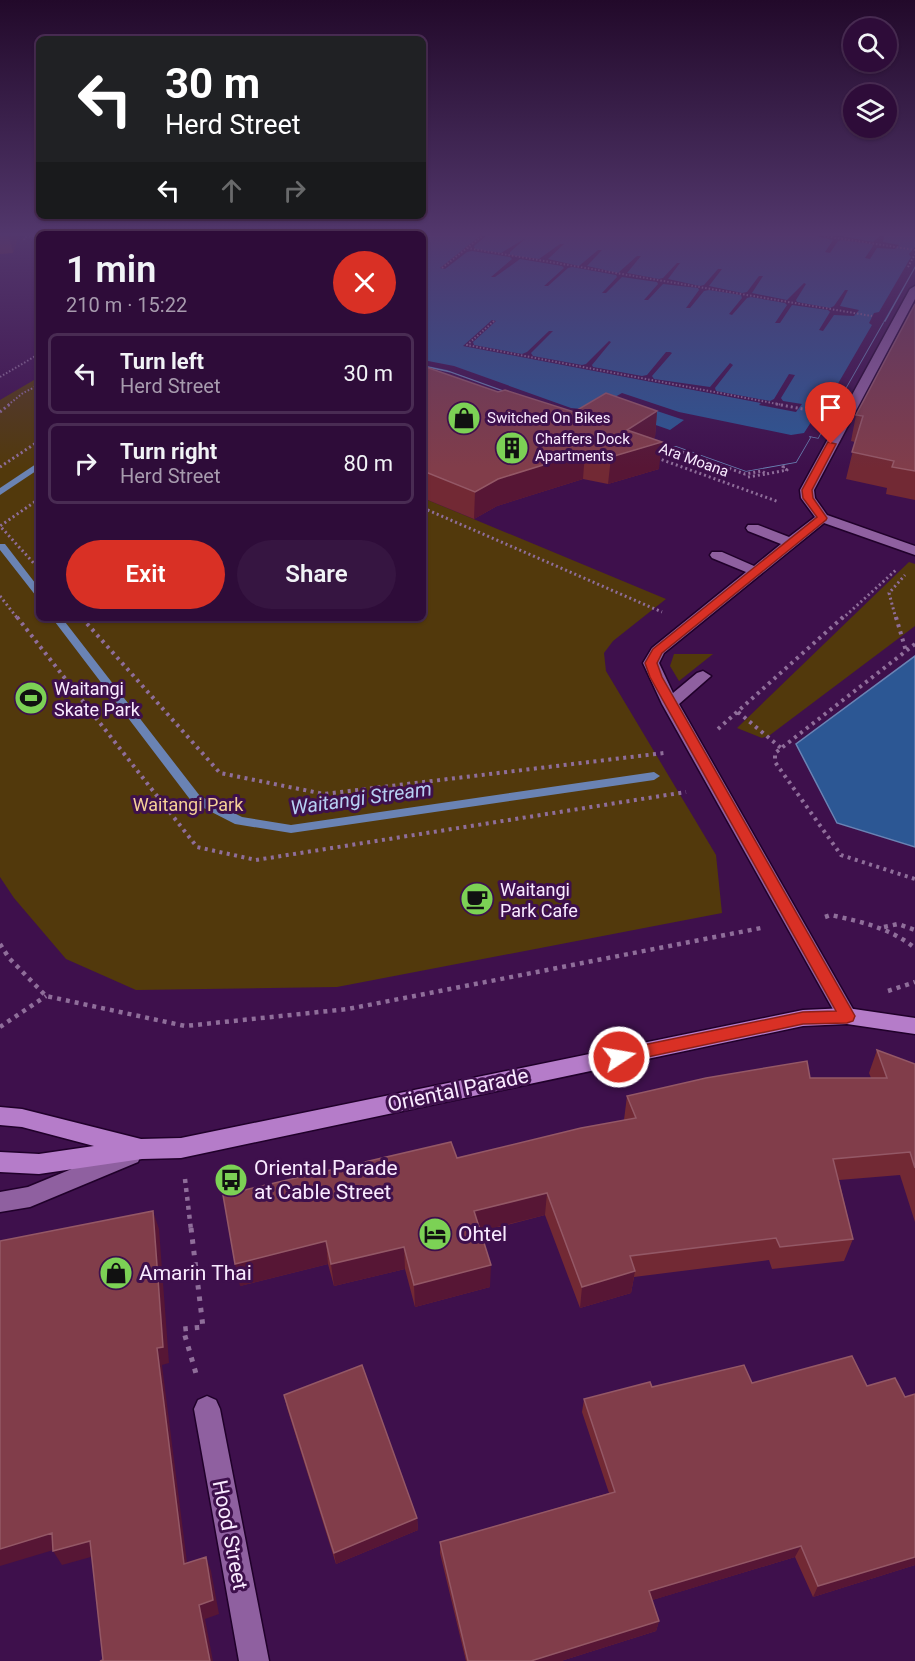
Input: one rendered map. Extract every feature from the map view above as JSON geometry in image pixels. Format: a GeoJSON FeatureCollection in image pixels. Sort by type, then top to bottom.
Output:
{"type":"FeatureCollection","features":[{"type":"Feature","properties":{"kind":"main road","name":"Oriental Parade"},"geometry":{"type":"LineString","coordinates":[[0,1162],[39,1164],[142,1149],[181,1149],[803,1018],[847,1016],[915,1026]]}},
{"type":"Feature","properties":{"kind":"main road"},"geometry":{"type":"LineString","coordinates":[[0,1116],[22,1118],[142,1149]]}},
{"type":"Feature","properties":{"kind":"street"},"geometry":{"type":"LineString","coordinates":[[902,314],[807,490],[808,498],[822,518],[866,539],[915,550]]}},
{"type":"Feature","properties":{"kind":"street"},"geometry":{"type":"LineString","coordinates":[[822,518],[690,623],[657,651],[651,663],[670,704],[847,1016]]}},
{"type":"Feature","properties":{"kind":"street"},"geometry":{"type":"LineString","coordinates":[[753,528],[791,543]]}},
{"type":"Feature","properties":{"kind":"street"},"geometry":{"type":"LineString","coordinates":[[717,555],[755,571]]}},
{"type":"Feature","properties":{"kind":"street"},"geometry":{"type":"LineString","coordinates":[[670,704],[704,676]]}},
{"type":"Feature","properties":{"kind":"street"},"geometry":{"type":"LineString","coordinates":[[0,1202],[30,1197],[142,1149]]}},
{"type":"Feature","properties":{"kind":"street","name":"Hood Street"},"geometry":{"type":"LineString","coordinates":[[207,1409],[254,1661]]}},
{"type":"Feature","properties":{"kind":"path"},"geometry":{"type":"LineString","coordinates":[[859,314],[873,316]]}},
{"type":"Feature","properties":{"kind":"path"},"geometry":{"type":"LineString","coordinates":[[494,321],[466,345],[815,411]]}},
{"type":"Feature","properties":{"kind":"path"},"geometry":{"type":"LineString","coordinates":[[0,378],[36,356]]}},
{"type":"Feature","properties":{"kind":"path"},"geometry":{"type":"LineString","coordinates":[[0,412],[23,393],[36,386]]}},
{"type":"Feature","properties":{"kind":"path"},"geometry":{"type":"LineString","coordinates":[[0,467],[36,443]]}},
{"type":"Feature","properties":{"kind":"path"},"geometry":{"type":"LineString","coordinates":[[668,447],[745,474],[762,471],[766,474]]}},
{"type":"Feature","properties":{"kind":"path","name":"Ara Moana"},"geometry":{"type":"LineString","coordinates":[[647,454],[822,518]]}},
{"type":"Feature","properties":{"kind":"path"},"geometry":{"type":"LineString","coordinates":[[748,477],[780,472],[787,470],[783,467],[791,465]]}},
{"type":"Feature","properties":{"kind":"path"},"geometry":{"type":"LineString","coordinates":[[774,466],[780,472]]}},
{"type":"Feature","properties":{"kind":"path"},"geometry":{"type":"LineString","coordinates":[[767,468],[773,473]]}},
{"type":"Feature","properties":{"kind":"path"},"geometry":{"type":"LineString","coordinates":[[36,501],[0,526],[36,566]]}},
{"type":"Feature","properties":{"kind":"path"},"geometry":{"type":"LineString","coordinates":[[426,509],[690,623]]}},
{"type":"Feature","properties":{"kind":"path"},"geometry":{"type":"LineString","coordinates":[[85,621],[220,773],[324,794],[696,749],[897,569]]}},
{"type":"Feature","properties":{"kind":"path"},"geometry":{"type":"LineString","coordinates":[[906,651],[889,593],[908,571]]}},
{"type":"Feature","properties":{"kind":"path"},"geometry":{"type":"LineString","coordinates":[[0,596],[197,847],[256,860],[716,786]]}},
{"type":"Feature","properties":{"kind":"path"},"geometry":{"type":"LineString","coordinates":[[915,644],[775,753],[776,762],[841,855],[915,879]]}},
{"type":"Feature","properties":{"kind":"path"},"geometry":{"type":"LineString","coordinates":[[738,712],[781,747]]}},
{"type":"Feature","properties":{"kind":"path"},"geometry":{"type":"LineString","coordinates":[[831,915],[883,927],[906,939],[915,948]]}},
{"type":"Feature","properties":{"kind":"path"},"geometry":{"type":"LineString","coordinates":[[883,927],[898,924],[915,930]]}},
{"type":"Feature","properties":{"kind":"path"},"geometry":{"type":"LineString","coordinates":[[0,944],[9,958],[46,996],[126,1016],[185,1026],[348,1010],[766,927]]}},
{"type":"Feature","properties":{"kind":"path"},"geometry":{"type":"LineString","coordinates":[[0,1027],[46,996]]}},
{"type":"Feature","properties":{"kind":"path"},"geometry":{"type":"LineString","coordinates":[[181,1149],[203,1327],[183,1329],[207,1409]]}},
{"type":"Feature","properties":{"kind":"green space","name":"Waitangi Park"},"geometry":{"type":"Polygon","coordinates":[[[36,379],[36,621],[426,621],[426,499],[666,599],[613,641],[604,653],[606,671],[716,855],[722,913],[337,987],[136,990],[66,959],[14,898],[0,877],[0,400],[36,379]]]}},
{"type":"Feature","properties":{"kind":"green space"},"geometry":{"type":"Polygon","coordinates":[[[909,562],[915,564],[915,626],[770,735],[762,738],[737,728],[909,562]]]}},
{"type":"Feature","properties":{"kind":"green space"},"geometry":{"type":"Polygon","coordinates":[[[674,654],[713,654],[679,681],[670,666],[674,654]]]}},
{"type":"Feature","properties":{"kind":"water"},"geometry":{"type":"Polygon","coordinates":[[[426,314],[889,314],[885,321],[879,321],[878,323],[883,323],[828,419],[823,418],[822,420],[827,421],[818,438],[809,436],[796,462],[746,471],[676,446],[663,448],[451,372],[426,367],[426,314]]]}},
{"type":"Feature","properties":{"kind":"water"},"geometry":{"type":"Polygon","coordinates":[[[915,656],[915,847],[837,823],[796,744],[915,656]]]}},
{"type":"Feature","properties":{"kind":"pier"},"geometry":{"type":"Polygon","coordinates":[[[781,314],[786,314],[780,323],[775,323],[781,314]]]}},
{"type":"Feature","properties":{"kind":"pier"},"geometry":{"type":"Polygon","coordinates":[[[829,314],[856,314],[854,316],[834,315],[823,331],[819,330],[829,314]]]}},
{"type":"Feature","properties":{"kind":"pier"},"geometry":{"type":"Polygon","coordinates":[[[874,314],[888,314],[828,419],[823,418],[822,420],[827,421],[818,438],[809,436],[796,462],[746,471],[676,446],[663,448],[447,370],[426,366],[426,361],[454,366],[571,408],[592,410],[599,405],[670,430],[684,420],[615,397],[622,393],[679,412],[791,435],[804,433],[815,416],[811,415],[816,407],[825,406],[872,325],[869,323],[874,314]]]}},
{"type":"Feature","properties":{"kind":"pier"},"geometry":{"type":"Polygon","coordinates":[[[492,320],[496,321],[473,342],[474,345],[522,354],[549,331],[553,331],[531,353],[533,356],[582,365],[586,364],[609,341],[611,342],[592,365],[593,367],[642,376],[647,375],[666,352],[670,352],[672,353],[652,376],[654,379],[710,387],[730,363],[733,365],[715,388],[716,391],[770,401],[774,399],[789,374],[795,375],[781,398],[783,401],[802,404],[796,412],[759,405],[761,403],[463,346],[492,320]]]}},
{"type":"Feature","properties":{"kind":"building"},"geometry":{"type":"Polygon","coordinates":[[[910,314],[915,314],[915,471],[892,467],[894,461],[852,452],[863,416],[856,415],[910,314]]]}},
{"type":"Feature","properties":{"kind":"building"},"geometry":{"type":"Polygon","coordinates":[[[426,367],[498,392],[505,390],[574,412],[606,393],[657,411],[627,430],[662,442],[611,457],[585,452],[498,479],[475,492],[426,472],[426,367]]]}},
{"type":"Feature","properties":{"kind":"building"},"geometry":{"type":"Polygon","coordinates":[[[877,1050],[915,1064],[915,1168],[910,1152],[833,1159],[853,1239],[780,1247],[776,1238],[630,1256],[635,1271],[582,1287],[547,1193],[474,1211],[491,1265],[414,1285],[404,1247],[331,1264],[326,1241],[235,1264],[223,1195],[451,1142],[457,1158],[581,1128],[636,1118],[627,1096],[706,1078],[807,1061],[810,1078],[887,1078],[877,1050]]]}},
{"type":"Feature","properties":{"kind":"building"},"geometry":{"type":"Polygon","coordinates":[[[153,1211],[163,1347],[157,1348],[184,1564],[206,1557],[213,1600],[199,1605],[210,1661],[100,1661],[103,1660],[90,1541],[53,1551],[52,1533],[0,1549],[0,1241],[153,1211]]]}},
{"type":"Feature","properties":{"kind":"building"},"geometry":{"type":"Polygon","coordinates":[[[852,1356],[867,1386],[895,1378],[905,1397],[915,1394],[915,1557],[818,1586],[801,1546],[649,1591],[659,1621],[531,1661],[468,1661],[440,1542],[615,1492],[584,1399],[650,1382],[652,1387],[744,1365],[752,1383],[852,1356]]]}},
{"type":"Feature","properties":{"kind":"building"},"geometry":{"type":"Polygon","coordinates":[[[362,1365],[417,1518],[334,1553],[284,1395],[362,1365]]]}},
{"type":"Feature","properties":{"kind":"waterway","name":"Waitangi Stream"},"geometry":{"type":"LineString","coordinates":[[0,492],[36,467]]}},
{"type":"Feature","properties":{"kind":"waterway","name":"Waitangi Stream"},"geometry":{"type":"LineString","coordinates":[[2,546],[36,590]]}},
{"type":"Feature","properties":{"kind":"waterway","name":"Waitangi Stream"},"geometry":{"type":"LineString","coordinates":[[59,621],[196,799],[239,821],[291,829],[654,776]]}},
{"type":"Feature","properties":{"kind":"place","name":"Switched On Bikes"},"geometry":{"type":"Point","coordinates":[464,418]}},
{"type":"Feature","properties":{"kind":"place","name":"Chaffers Dock Apartments"},"geometry":{"type":"Point","coordinates":[512,448]}},
{"type":"Feature","properties":{"kind":"place","name":"Waitangi Skate Park"},"geometry":{"type":"Point","coordinates":[31,698]}},
{"type":"Feature","properties":{"kind":"place","name":"Waitangi Park Cafe"},"geometry":{"type":"Point","coordinates":[477,899]}},
{"type":"Feature","properties":{"kind":"place","name":"Oriental Parade at Cable Street"},"geometry":{"type":"Point","coordinates":[231,1180]}},
{"type":"Feature","properties":{"kind":"place","name":"Ohtel"},"geometry":{"type":"Point","coordinates":[435,1234]}},
{"type":"Feature","properties":{"kind":"place","name":"Amarin Thai"},"geometry":{"type":"Point","coordinates":[116,1273]}},
{"type":"Feature","properties":{"kind":"route"},"geometry":{"type":"LineString","coordinates":[[619,1057],[803,1018],[847,1016],[716,786],[656,677],[651,663],[657,651],[690,623],[822,518],[808,498],[807,490],[831,444]]}}]}
